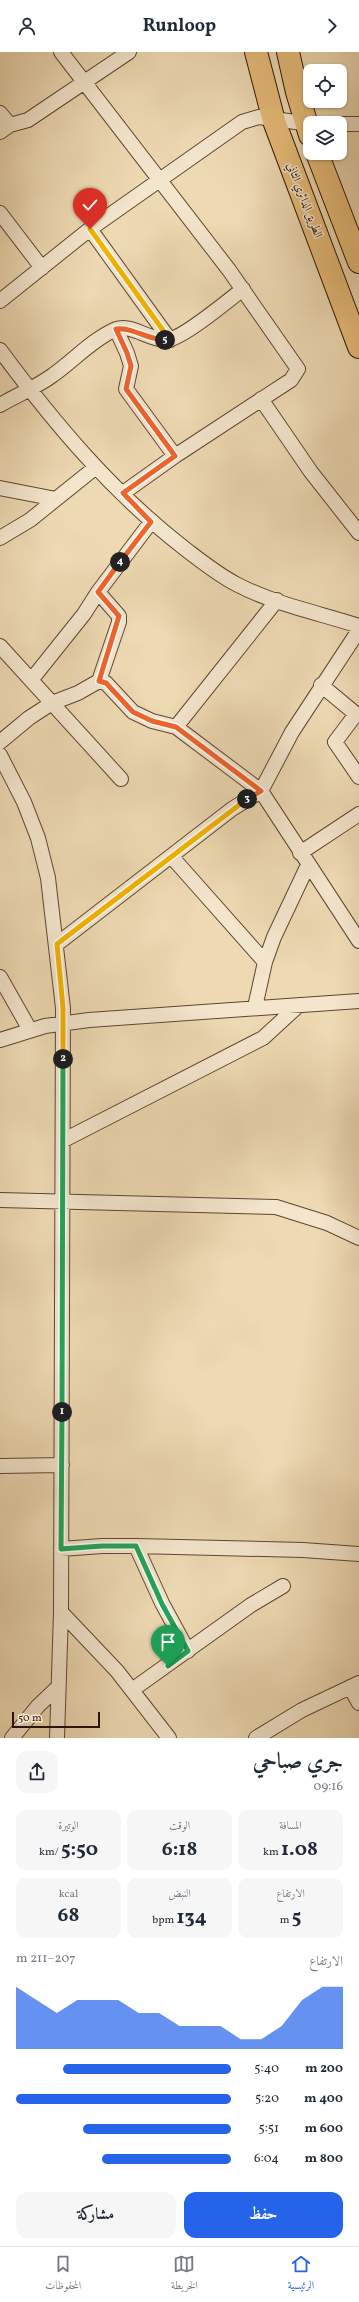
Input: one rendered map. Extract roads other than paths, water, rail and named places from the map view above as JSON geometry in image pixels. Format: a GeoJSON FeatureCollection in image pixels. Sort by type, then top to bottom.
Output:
{"type":"FeatureCollection","features":[{"type":"Feature","properties":{"kind":"main road","name":"الطريق الدائري الثاني"},"geometry":{"type":"LineString","coordinates":[[256,52],[274,121],[359,347]]}},
{"type":"Feature","properties":{"kind":"main road"},"geometry":{"type":"LineString","coordinates":[[288,52],[305,116]]}},
{"type":"Feature","properties":{"kind":"main road"},"geometry":{"type":"LineString","coordinates":[[320,160],[359,262]]}},
{"type":"Feature","properties":{"kind":"street"},"geometry":{"type":"LineString","coordinates":[[61,52],[243,290],[298,369],[291,380],[175,456],[123,493]]}},
{"type":"Feature","properties":{"kind":"street"},"geometry":{"type":"LineString","coordinates":[[0,112],[5,129],[28,120],[129,52]]}},
{"type":"Feature","properties":{"kind":"street"},"geometry":{"type":"LineString","coordinates":[[0,301],[90,229],[242,122],[259,117],[303,127]]}},
{"type":"Feature","properties":{"kind":"street"},"geometry":{"type":"LineString","coordinates":[[347,124],[359,124]]}},
{"type":"Feature","properties":{"kind":"street"},"geometry":{"type":"LineString","coordinates":[[0,213],[42,268]]}},
{"type":"Feature","properties":{"kind":"street"},"geometry":{"type":"LineString","coordinates":[[90,229],[170,340]]}},
{"type":"Feature","properties":{"kind":"street"},"geometry":{"type":"LineString","coordinates":[[0,405],[51,376],[99,338],[116,329],[130,330],[158,340],[170,340],[192,327],[243,290]]}},
{"type":"Feature","properties":{"kind":"street"},"geometry":{"type":"LineString","coordinates":[[116,329],[131,366],[126,389],[175,456]]}},
{"type":"Feature","properties":{"kind":"street"},"geometry":{"type":"LineString","coordinates":[[0,350],[63,431],[105,479],[123,493],[151,522],[212,570],[237,585],[277,600],[359,626]]}},
{"type":"Feature","properties":{"kind":"street"},"geometry":{"type":"LineString","coordinates":[[260,399],[310,472],[359,533]]}},
{"type":"Feature","properties":{"kind":"street"},"geometry":{"type":"LineString","coordinates":[[0,538],[56,499],[96,467]]}},
{"type":"Feature","properties":{"kind":"street"},"geometry":{"type":"LineString","coordinates":[[0,488],[56,499]]}},
{"type":"Feature","properties":{"kind":"street"},"geometry":{"type":"LineString","coordinates":[[32,679],[84,614],[98,592],[151,522]]}},
{"type":"Feature","properties":{"kind":"street"},"geometry":{"type":"LineString","coordinates":[[0,742],[29,718],[52,703],[78,693],[99,681],[119,616],[98,592]]}},
{"type":"Feature","properties":{"kind":"street"},"geometry":{"type":"LineString","coordinates":[[176,727],[277,600]]}},
{"type":"Feature","properties":{"kind":"street"},"geometry":{"type":"LineString","coordinates":[[57,944],[232,809],[261,791],[292,732],[359,630]]}},
{"type":"Feature","properties":{"kind":"street"},"geometry":{"type":"LineString","coordinates":[[0,646],[32,679],[121,779]]}},
{"type":"Feature","properties":{"kind":"street"},"geometry":{"type":"LineString","coordinates":[[99,681],[106,683],[133,712],[152,721],[176,727],[261,791],[359,941]]}},
{"type":"Feature","properties":{"kind":"street"},"geometry":{"type":"LineString","coordinates":[[322,685],[356,714],[335,742],[359,778]]}},
{"type":"Feature","properties":{"kind":"street"},"geometry":{"type":"LineString","coordinates":[[0,755],[24,802],[38,838],[48,878],[57,944],[63,1024],[64,1201],[61,1612],[57,1738]]}},
{"type":"Feature","properties":{"kind":"street"},"geometry":{"type":"LineString","coordinates":[[256,1007],[265,962],[304,859],[359,814]]}},
{"type":"Feature","properties":{"kind":"street"},"geometry":{"type":"LineString","coordinates":[[171,856],[265,962]]}},
{"type":"Feature","properties":{"kind":"street"},"geometry":{"type":"LineString","coordinates":[[0,977],[30,1030]]}},
{"type":"Feature","properties":{"kind":"street"},"geometry":{"type":"LineString","coordinates":[[0,1040],[30,1030],[63,1024],[256,1007],[359,1001]]}},
{"type":"Feature","properties":{"kind":"street"},"geometry":{"type":"LineString","coordinates":[[64,1140],[263,1038],[299,1005]]}},
{"type":"Feature","properties":{"kind":"street"},"geometry":{"type":"LineString","coordinates":[[0,1200],[276,1207],[327,1223],[359,1238]]}},
{"type":"Feature","properties":{"kind":"street"},"geometry":{"type":"LineString","coordinates":[[0,1466],[62,1466]]}},
{"type":"Feature","properties":{"kind":"street"},"geometry":{"type":"LineString","coordinates":[[61,1549],[102,1546],[136,1546],[303,1550],[359,1554]]}},
{"type":"Feature","properties":{"kind":"street"},"geometry":{"type":"LineString","coordinates":[[136,1546],[162,1604],[188,1651]]}},
{"type":"Feature","properties":{"kind":"street"},"geometry":{"type":"LineString","coordinates":[[132,1690],[251,1604],[283,1586]]}},
{"type":"Feature","properties":{"kind":"street"},"geometry":{"type":"LineString","coordinates":[[61,1612],[132,1690],[169,1738]]}},
{"type":"Feature","properties":{"kind":"street"},"geometry":{"type":"LineString","coordinates":[[256,1738],[275,1733],[302,1710],[354,1685],[359,1703]]}},
{"type":"Feature","properties":{"kind":"street"},"geometry":{"type":"LineString","coordinates":[[12,1738],[38,1706],[58,1687]]}}]}
